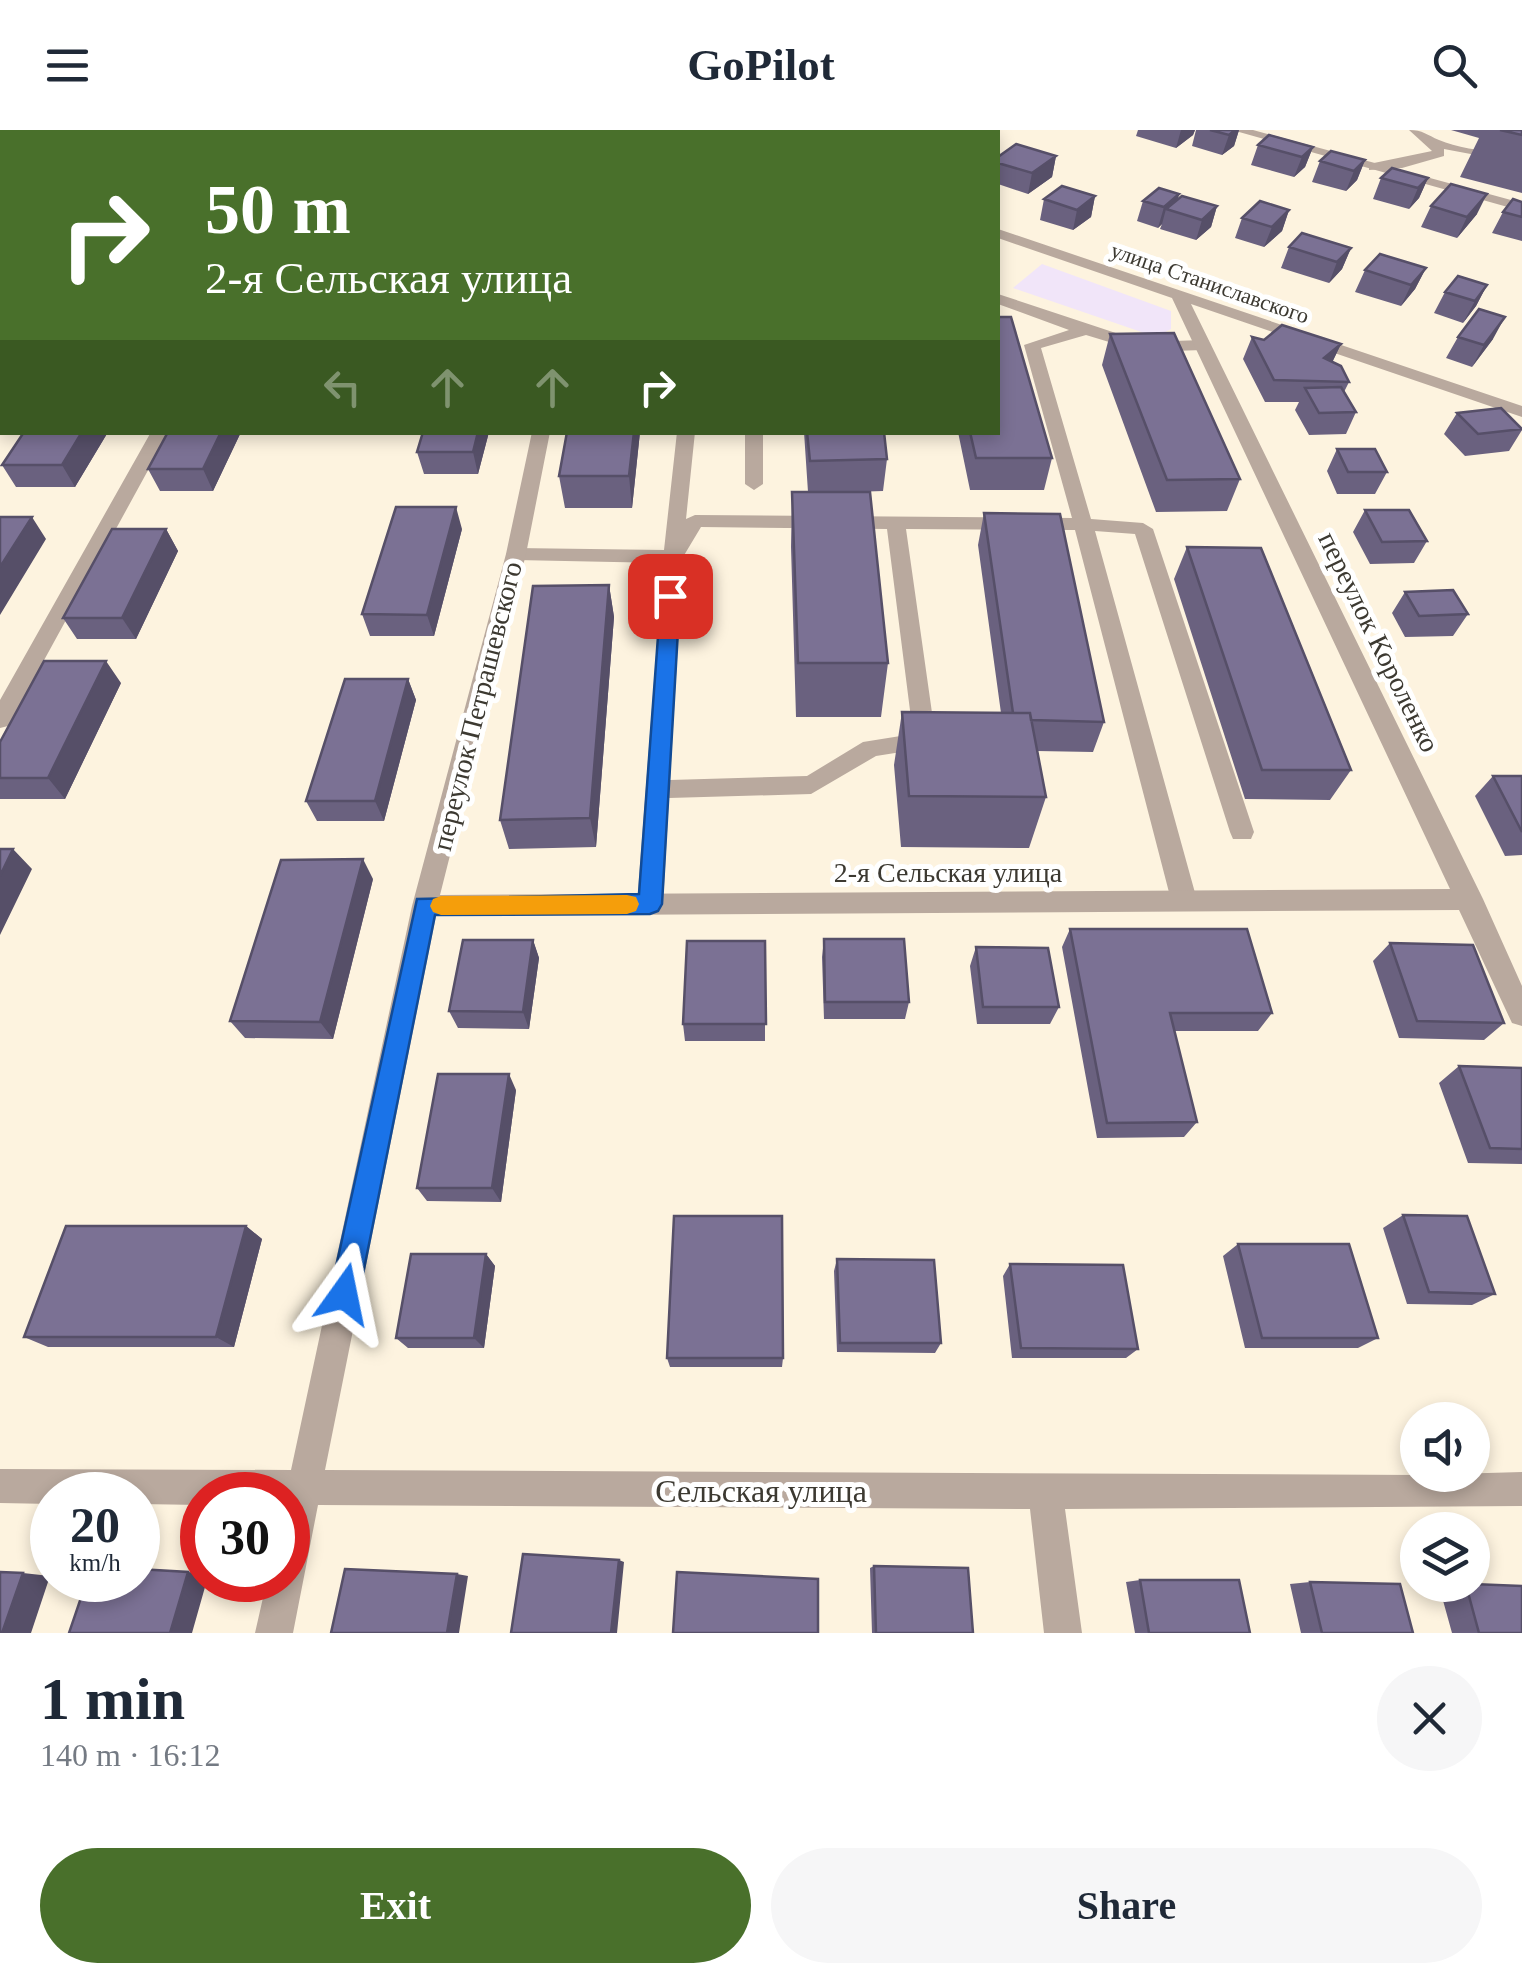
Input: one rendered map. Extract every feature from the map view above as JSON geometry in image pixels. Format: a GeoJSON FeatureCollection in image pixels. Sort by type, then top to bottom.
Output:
{"type":"FeatureCollection","features":[{"type":"Feature","properties":{"kind":"street"},"geometry":{"type":"LineString","coordinates":[[1238,130],[1522,207]]}},
{"type":"Feature","properties":{"kind":"street"},"geometry":{"type":"LineString","coordinates":[[1415,130],[1436,143],[1508,156],[1522,154]]}},
{"type":"Feature","properties":{"kind":"street"},"geometry":{"type":"LineString","coordinates":[[1374,167],[1402,164],[1439,152],[1436,143]]}},
{"type":"Feature","properties":{"kind":"street","name":"улица Станиславского"},"geometry":{"type":"LineString","coordinates":[[1000,234],[1522,412]]}},
{"type":"Feature","properties":{"kind":"street","name":"переулок Короленко"},"geometry":{"type":"LineString","coordinates":[[1180,298],[1522,1014]]}},
{"type":"Feature","properties":{"kind":"street"},"geometry":{"type":"LineString","coordinates":[[1000,300],[1142,347],[1203,345]]}},
{"type":"Feature","properties":{"kind":"street"},"geometry":{"type":"LineString","coordinates":[[1086,330],[1023,345],[1082,524],[1184,900]]}},
{"type":"Feature","properties":{"kind":"street"},"geometry":{"type":"LineString","coordinates":[[0,720],[158,435]]}},
{"type":"Feature","properties":{"kind":"street","name":"переулок Петрашевского"},"geometry":{"type":"LineString","coordinates":[[307,1472],[425,906],[516,554],[541,435]]}},
{"type":"Feature","properties":{"kind":"street"},"geometry":{"type":"LineString","coordinates":[[650,904],[673,556],[686,435]]}},
{"type":"Feature","properties":{"kind":"street"},"geometry":{"type":"LineString","coordinates":[[754,435],[754,484]]}},
{"type":"Feature","properties":{"kind":"street"},"geometry":{"type":"LineString","coordinates":[[673,556],[695,521],[1082,524],[1143,529],[1242,832]]}},
{"type":"Feature","properties":{"kind":"street"},"geometry":{"type":"LineString","coordinates":[[657,790],[811,785],[871,748],[925,741],[896,523]]}},
{"type":"Feature","properties":{"kind":"street"},"geometry":{"type":"LineString","coordinates":[[516,554],[673,556]]}},
{"type":"Feature","properties":{"kind":"street","name":"2-я Сельская улица"},"geometry":{"type":"LineString","coordinates":[[425,906],[1470,899]]}},
{"type":"Feature","properties":{"kind":"street","name":"Сельская улица"},"geometry":{"type":"LineString","coordinates":[[0,1486],[180,1487]]}},
{"type":"Feature","properties":{"kind":"street","name":"Сельская улица"},"geometry":{"type":"LineString","coordinates":[[310,1488],[1045,1492],[1522,1489]]}},
{"type":"Feature","properties":{"kind":"street"},"geometry":{"type":"LineString","coordinates":[[1045,1492],[1063,1633]]}},
{"type":"Feature","properties":{"kind":"street"},"geometry":{"type":"LineString","coordinates":[[274,1633],[280,1602]]}},
{"type":"Feature","properties":{"kind":"shaded area"},"geometry":{"type":"Polygon","coordinates":[[[1042,264],[1171,311],[1171,329],[1156,337],[1013,288],[1042,264]]]}},
{"type":"Feature","properties":{"kind":"building"},"geometry":{"type":"Polygon","coordinates":[[[1269,135],[1313,147],[1302,157],[1258,145],[1269,135]]]}},
{"type":"Feature","properties":{"kind":"building"},"geometry":{"type":"Polygon","coordinates":[[[1016,144],[1056,156],[1032,173],[1000,164],[1000,156],[1016,144]]]}},
{"type":"Feature","properties":{"kind":"building"},"geometry":{"type":"Polygon","coordinates":[[[1331,151],[1365,160],[1354,171],[1320,161],[1331,151]]]}},
{"type":"Feature","properties":{"kind":"building"},"geometry":{"type":"Polygon","coordinates":[[[1392,168],[1428,178],[1418,188],[1381,178],[1392,168]]]}},
{"type":"Feature","properties":{"kind":"building"},"geometry":{"type":"Polygon","coordinates":[[[1451,184],[1487,194],[1467,217],[1431,206],[1451,184]]]}},
{"type":"Feature","properties":{"kind":"building"},"geometry":{"type":"Polygon","coordinates":[[[1062,186],[1095,196],[1077,210],[1044,199],[1062,186]]]}},
{"type":"Feature","properties":{"kind":"building"},"geometry":{"type":"Polygon","coordinates":[[[1159,188],[1179,194],[1164,207],[1143,201],[1159,188]]]}},
{"type":"Feature","properties":{"kind":"building"},"geometry":{"type":"Polygon","coordinates":[[[1182,196],[1217,206],[1202,220],[1166,209],[1182,196]]]}},
{"type":"Feature","properties":{"kind":"building"},"geometry":{"type":"Polygon","coordinates":[[[1513,199],[1522,202],[1522,217],[1503,212],[1513,199]]]}},
{"type":"Feature","properties":{"kind":"building"},"geometry":{"type":"Polygon","coordinates":[[[1260,201],[1289,210],[1272,227],[1242,218],[1260,201]]]}},
{"type":"Feature","properties":{"kind":"building"},"geometry":{"type":"Polygon","coordinates":[[[1302,233],[1351,248],[1337,262],[1289,247],[1302,233]]]}},
{"type":"Feature","properties":{"kind":"building"},"geometry":{"type":"Polygon","coordinates":[[[1380,254],[1426,268],[1411,285],[1365,270],[1380,254]]]}},
{"type":"Feature","properties":{"kind":"building"},"geometry":{"type":"Polygon","coordinates":[[[1458,276],[1487,285],[1475,301],[1445,292],[1458,276]]]}},
{"type":"Feature","properties":{"kind":"building"},"geometry":{"type":"Polygon","coordinates":[[[1479,309],[1505,317],[1484,345],[1458,337],[1479,309]]]}},
{"type":"Feature","properties":{"kind":"building"},"geometry":{"type":"Polygon","coordinates":[[[1000,317],[1011,317],[1052,458],[976,458],[971,435],[1000,435],[1000,317]]]}},
{"type":"Feature","properties":{"kind":"building"},"geometry":{"type":"Polygon","coordinates":[[[1282,325],[1341,344],[1324,358],[1341,366],[1349,382],[1274,380],[1252,337],[1264,340],[1282,325]]]}},
{"type":"Feature","properties":{"kind":"building"},"geometry":{"type":"Polygon","coordinates":[[[1174,333],[1240,479],[1167,480],[1110,334],[1174,333]]]}},
{"type":"Feature","properties":{"kind":"building"},"geometry":{"type":"Polygon","coordinates":[[[1341,387],[1356,412],[1319,413],[1305,388],[1341,387]]]}},
{"type":"Feature","properties":{"kind":"building"},"geometry":{"type":"Polygon","coordinates":[[[1501,408],[1522,429],[1478,434],[1457,413],[1501,408]]]}},
{"type":"Feature","properties":{"kind":"building"},"geometry":{"type":"Polygon","coordinates":[[[22,435],[80,435],[62,465],[2,465],[22,435]]]}},
{"type":"Feature","properties":{"kind":"building"},"geometry":{"type":"Polygon","coordinates":[[[166,435],[220,435],[203,469],[148,469],[166,435]]]}},
{"type":"Feature","properties":{"kind":"building"},"geometry":{"type":"Polygon","coordinates":[[[422,435],[477,435],[473,452],[417,452],[422,435]]]}},
{"type":"Feature","properties":{"kind":"building"},"geometry":{"type":"Polygon","coordinates":[[[566,435],[634,435],[629,476],[559,476],[566,435]]]}},
{"type":"Feature","properties":{"kind":"building"},"geometry":{"type":"Polygon","coordinates":[[[807,435],[884,435],[887,459],[810,461],[807,435]]]}},
{"type":"Feature","properties":{"kind":"building"},"geometry":{"type":"Polygon","coordinates":[[[1337,449],[1375,449],[1387,472],[1348,472],[1337,449]]]}},
{"type":"Feature","properties":{"kind":"building"},"geometry":{"type":"Polygon","coordinates":[[[792,492],[870,492],[888,663],[798,663],[792,492]]]}},
{"type":"Feature","properties":{"kind":"building"},"geometry":{"type":"Polygon","coordinates":[[[396,507],[456,507],[427,615],[362,614],[396,507]]]}},
{"type":"Feature","properties":{"kind":"building"},"geometry":{"type":"Polygon","coordinates":[[[1365,510],[1409,510],[1427,541],[1382,542],[1365,510]]]}},
{"type":"Feature","properties":{"kind":"building"},"geometry":{"type":"Polygon","coordinates":[[[984,513],[1060,514],[1104,722],[1031,720],[1030,713],[1013,713],[984,513]]]}},
{"type":"Feature","properties":{"kind":"building"},"geometry":{"type":"Polygon","coordinates":[[[0,517],[32,517],[0,567],[0,517]]]}},
{"type":"Feature","properties":{"kind":"building"},"geometry":{"type":"Polygon","coordinates":[[[112,529],[166,529],[122,618],[63,618],[112,529]]]}},
{"type":"Feature","properties":{"kind":"building"},"geometry":{"type":"Polygon","coordinates":[[[1187,547],[1261,548],[1351,770],[1262,770],[1187,547]]]}},
{"type":"Feature","properties":{"kind":"building"},"geometry":{"type":"Polygon","coordinates":[[[609,585],[590,818],[500,820],[533,586],[609,585]]]}},
{"type":"Feature","properties":{"kind":"building"},"geometry":{"type":"Polygon","coordinates":[[[1453,590],[1468,614],[1419,616],[1405,592],[1453,590]]]}},
{"type":"Feature","properties":{"kind":"building"},"geometry":{"type":"Polygon","coordinates":[[[44,661],[106,661],[48,778],[0,778],[0,742],[44,661]]]}},
{"type":"Feature","properties":{"kind":"building"},"geometry":{"type":"Polygon","coordinates":[[[345,679],[408,679],[375,801],[306,801],[345,679]]]}},
{"type":"Feature","properties":{"kind":"building"},"geometry":{"type":"Polygon","coordinates":[[[902,712],[1030,713],[1046,797],[909,796],[902,712]]]}},
{"type":"Feature","properties":{"kind":"building"},"geometry":{"type":"Polygon","coordinates":[[[1493,776],[1522,776],[1522,832],[1493,776]]]}},
{"type":"Feature","properties":{"kind":"building"},"geometry":{"type":"Polygon","coordinates":[[[0,849],[13,849],[0,876],[0,849]]]}},
{"type":"Feature","properties":{"kind":"building"},"geometry":{"type":"Polygon","coordinates":[[[363,859],[320,1022],[230,1021],[281,860],[363,859]]]}},
{"type":"Feature","properties":{"kind":"building"},"geometry":{"type":"Polygon","coordinates":[[[1070,929],[1247,929],[1272,1013],[1170,1013],[1197,1122],[1107,1123],[1070,929]]]}},
{"type":"Feature","properties":{"kind":"building"},"geometry":{"type":"Polygon","coordinates":[[[824,939],[904,939],[909,1002],[825,1002],[824,939]]]}},
{"type":"Feature","properties":{"kind":"building"},"geometry":{"type":"Polygon","coordinates":[[[463,940],[533,940],[523,1012],[449,1011],[463,940]]]}},
{"type":"Feature","properties":{"kind":"building"},"geometry":{"type":"Polygon","coordinates":[[[687,941],[765,941],[766,1024],[683,1024],[687,941]]]}},
{"type":"Feature","properties":{"kind":"building"},"geometry":{"type":"Polygon","coordinates":[[[1390,943],[1473,945],[1504,1023],[1417,1021],[1390,943]]]}},
{"type":"Feature","properties":{"kind":"building"},"geometry":{"type":"Polygon","coordinates":[[[976,947],[1048,948],[1059,1007],[983,1007],[976,947]]]}},
{"type":"Feature","properties":{"kind":"building"},"geometry":{"type":"Polygon","coordinates":[[[1459,1066],[1522,1068],[1522,1149],[1490,1148],[1459,1066]]]}},
{"type":"Feature","properties":{"kind":"building"},"geometry":{"type":"Polygon","coordinates":[[[438,1074],[509,1074],[492,1188],[417,1188],[438,1074]]]}},
{"type":"Feature","properties":{"kind":"building"},"geometry":{"type":"Polygon","coordinates":[[[1403,1215],[1467,1216],[1495,1294],[1429,1292],[1403,1215]]]}},
{"type":"Feature","properties":{"kind":"building"},"geometry":{"type":"Polygon","coordinates":[[[674,1216],[782,1216],[783,1358],[667,1358],[674,1216]]]}},
{"type":"Feature","properties":{"kind":"building"},"geometry":{"type":"Polygon","coordinates":[[[66,1226],[246,1226],[216,1337],[24,1337],[66,1226]]]}},
{"type":"Feature","properties":{"kind":"building"},"geometry":{"type":"Polygon","coordinates":[[[1238,1244],[1349,1244],[1378,1338],[1262,1338],[1238,1244]]]}},
{"type":"Feature","properties":{"kind":"building"},"geometry":{"type":"Polygon","coordinates":[[[411,1254],[486,1254],[474,1338],[396,1338],[411,1254]]]}},
{"type":"Feature","properties":{"kind":"building"},"geometry":{"type":"Polygon","coordinates":[[[837,1259],[934,1260],[941,1343],[840,1343],[837,1259]]]}},
{"type":"Feature","properties":{"kind":"building"},"geometry":{"type":"Polygon","coordinates":[[[1010,1264],[1123,1265],[1138,1349],[1021,1348],[1010,1264]]]}},
{"type":"Feature","properties":{"kind":"building"},"geometry":{"type":"Polygon","coordinates":[[[523,1554],[619,1560],[611,1633],[511,1633],[523,1554]]]}},
{"type":"Feature","properties":{"kind":"building"},"geometry":{"type":"Polygon","coordinates":[[[874,1566],[968,1568],[973,1633],[876,1633],[874,1566]]]}},
{"type":"Feature","properties":{"kind":"building"},"geometry":{"type":"Polygon","coordinates":[[[345,1569],[457,1574],[447,1633],[331,1633],[345,1569]]]}},
{"type":"Feature","properties":{"kind":"building"},"geometry":{"type":"Polygon","coordinates":[[[160,1570],[180,1572],[180,1599],[170,1633],[69,1633],[80,1602],[160,1602],[160,1570]]]}},
{"type":"Feature","properties":{"kind":"building"},"geometry":{"type":"Polygon","coordinates":[[[0,1572],[23,1573],[2,1633],[0,1633],[0,1572]]]}},
{"type":"Feature","properties":{"kind":"building"},"geometry":{"type":"Polygon","coordinates":[[[677,1572],[818,1579],[818,1633],[673,1633],[677,1572]]]}},
{"type":"Feature","properties":{"kind":"building"},"geometry":{"type":"Polygon","coordinates":[[[1140,1580],[1239,1580],[1250,1633],[1149,1633],[1140,1580]]]}},
{"type":"Feature","properties":{"kind":"building"},"geometry":{"type":"Polygon","coordinates":[[[1310,1582],[1400,1584],[1400,1602],[1405,1602],[1413,1633],[1322,1633],[1310,1582]]]}},
{"type":"Feature","properties":{"kind":"building"},"geometry":{"type":"Polygon","coordinates":[[[1490,1585],[1522,1586],[1522,1633],[1479,1633],[1471,1602],[1490,1602],[1490,1585]]]}},
{"type":"Feature","properties":{"kind":"slow traffic"},"geometry":{"type":"LineString","coordinates":[[441,906],[627,904]]}},
{"type":"Feature","properties":{"kind":"route"},"geometry":{"type":"LineString","coordinates":[[344,1294],[425,906],[650,904],[670,596]]}}]}
